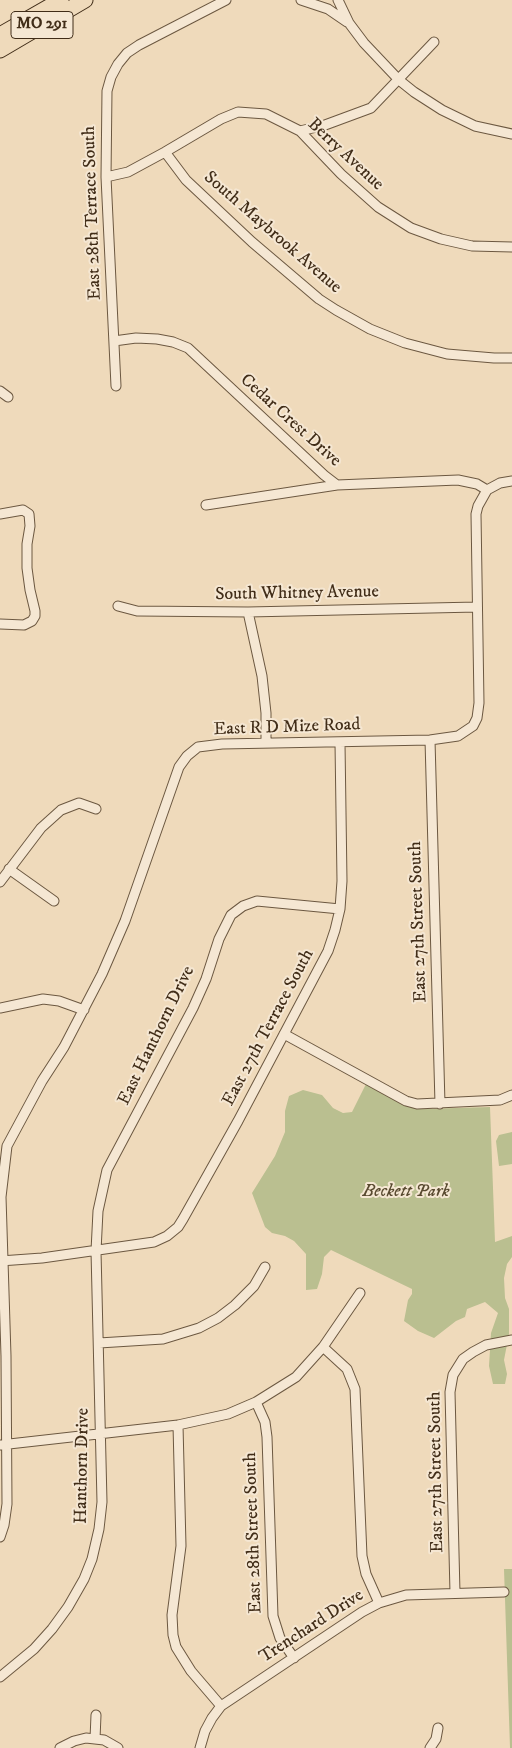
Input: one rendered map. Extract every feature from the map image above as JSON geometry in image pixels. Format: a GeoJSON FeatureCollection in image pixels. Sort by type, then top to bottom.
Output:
{"type":"FeatureCollection","features":[{"type":"Feature","properties":{"kind":"highway","name":"MO 291"},"geometry":{"type":"LineString","coordinates":[[0,35],[61,0]]}},
{"type":"Feature","properties":{"kind":"highway","name":"MO 291"},"geometry":{"type":"LineString","coordinates":[[0,50],[85,0]]}},
{"type":"Feature","properties":{"kind":"street","name":"East 28th Terrace South"},"geometry":{"type":"LineString","coordinates":[[116,386],[106,177],[107,91],[111,77],[118,64],[134,48],[226,0]]}},
{"type":"Feature","properties":{"kind":"street"},"geometry":{"type":"LineString","coordinates":[[301,0],[328,10],[349,23]]}},
{"type":"Feature","properties":{"kind":"street"},"geometry":{"type":"LineString","coordinates":[[338,0],[349,23],[378,60],[399,80],[442,110],[475,126],[512,134]]}},
{"type":"Feature","properties":{"kind":"street"},"geometry":{"type":"LineString","coordinates":[[300,131],[325,125],[371,108],[434,42]]}},
{"type":"Feature","properties":{"kind":"street","name":"Berry Avenue"},"geometry":{"type":"LineString","coordinates":[[106,177],[128,172],[221,119],[238,112],[266,114],[300,131],[341,174],[378,207],[411,228],[441,239],[472,246],[512,247]]}},
{"type":"Feature","properties":{"kind":"street","name":"South Maybrook Avenue"},"geometry":{"type":"LineString","coordinates":[[165,152],[186,180],[252,242],[320,299],[336,310],[370,329],[405,344],[447,354],[512,358]]}},
{"type":"Feature","properties":{"kind":"street","name":"Cedar Crest Drive"},"geometry":{"type":"LineString","coordinates":[[114,341],[136,338],[157,339],[173,342],[188,348],[337,485],[458,480],[477,484],[487,490]]}},
{"type":"Feature","properties":{"kind":"street"},"geometry":{"type":"LineString","coordinates":[[0,390],[8,397]]}},
{"type":"Feature","properties":{"kind":"street"},"geometry":{"type":"LineString","coordinates":[[487,490],[500,483],[512,481]]}},
{"type":"Feature","properties":{"kind":"street"},"geometry":{"type":"LineString","coordinates":[[206,504],[337,485]]}},
{"type":"Feature","properties":{"kind":"street","name":"East R D Mize Road"},"geometry":{"type":"LineString","coordinates":[[0,1537],[7,1504],[3,1444],[1,1196],[3,1152],[84,1010],[124,920],[179,766],[198,747],[222,744],[430,740],[458,736],[473,726],[477,718],[479,703],[476,514],[478,506],[487,490]]}},
{"type":"Feature","properties":{"kind":"street"},"geometry":{"type":"LineString","coordinates":[[0,514],[23,510],[29,514],[27,568],[35,611],[32,621],[24,625],[0,624]]}},
{"type":"Feature","properties":{"kind":"street","name":"South Whitney Avenue"},"geometry":{"type":"LineString","coordinates":[[118,606],[137,611],[248,612],[477,607]]}},
{"type":"Feature","properties":{"kind":"street"},"geometry":{"type":"LineString","coordinates":[[248,612],[262,676],[266,713],[266,743]]}},
{"type":"Feature","properties":{"kind":"street","name":"East 27th Street South"},"geometry":{"type":"LineString","coordinates":[[430,740],[440,1104]]}},
{"type":"Feature","properties":{"kind":"street","name":"East 27th Terrace South"},"geometry":{"type":"LineString","coordinates":[[1,1261],[42,1258],[154,1242],[167,1236],[178,1227],[229,1138],[328,951],[340,909],[342,882],[340,743]]}},
{"type":"Feature","properties":{"kind":"street"},"geometry":{"type":"LineString","coordinates":[[0,882],[41,828],[61,810],[79,803],[96,809]]}},
{"type":"Feature","properties":{"kind":"street"},"geometry":{"type":"LineString","coordinates":[[9,869],[54,901]]}},
{"type":"Feature","properties":{"kind":"street","name":"East Hanthorn Drive"},"geometry":{"type":"LineString","coordinates":[[96,1251],[98,1211],[107,1170],[193,1008],[206,978],[219,939],[231,915],[243,906],[257,901],[340,909]]}},
{"type":"Feature","properties":{"kind":"street"},"geometry":{"type":"LineString","coordinates":[[0,1008],[42,999],[59,1001],[84,1010]]}},
{"type":"Feature","properties":{"kind":"street"},"geometry":{"type":"LineString","coordinates":[[284,1034],[406,1101],[417,1104],[500,1100],[512,1095]]}},
{"type":"Feature","properties":{"kind":"street","name":"Hanthorn Drive"},"geometry":{"type":"LineString","coordinates":[[0,1677],[34,1649],[52,1629],[68,1607],[84,1579],[92,1559],[102,1502],[102,1434],[96,1251]]}},
{"type":"Feature","properties":{"kind":"street"},"geometry":{"type":"LineString","coordinates":[[99,1343],[163,1339],[199,1328],[218,1318],[235,1305],[254,1286],[265,1267]]}},
{"type":"Feature","properties":{"kind":"street"},"geometry":{"type":"LineString","coordinates":[[3,1444],[178,1426],[228,1414],[256,1402],[296,1377],[323,1347],[360,1293]]}},
{"type":"Feature","properties":{"kind":"street","name":"East 27th Street South"},"geometry":{"type":"LineString","coordinates":[[455,1594],[450,1392],[456,1370],[463,1359],[486,1345],[512,1340]]}},
{"type":"Feature","properties":{"kind":"street"},"geometry":{"type":"LineString","coordinates":[[323,1347],[347,1369],[355,1389],[362,1556],[366,1574],[379,1603]]}},
{"type":"Feature","properties":{"kind":"street","name":"East 28th Street South"},"geometry":{"type":"LineString","coordinates":[[256,1402],[265,1422],[267,1437],[273,1616],[280,1638],[294,1658]]}},
{"type":"Feature","properties":{"kind":"street"},"geometry":{"type":"LineString","coordinates":[[178,1426],[181,1546],[172,1615],[173,1635],[176,1647],[191,1671],[221,1706]]}},
{"type":"Feature","properties":{"kind":"street","name":"Trenchard Drive"},"geometry":{"type":"LineString","coordinates":[[200,1748],[205,1731],[221,1706],[362,1612],[379,1603],[406,1595],[504,1592]]}},
{"type":"Feature","properties":{"kind":"street"},"geometry":{"type":"LineString","coordinates":[[95,1738],[96,1715]]}},
{"type":"Feature","properties":{"kind":"street"},"geometry":{"type":"LineString","coordinates":[[430,1748],[436,1739],[438,1728]]}},
{"type":"Feature","properties":{"kind":"street"},"geometry":{"type":"LineString","coordinates":[[60,1748],[74,1741],[95,1738],[104,1740],[118,1748]]}},
{"type":"Feature","properties":{"kind":"green space","name":"Beckett Park"},"geometry":{"type":"Polygon","coordinates":[[[366,1084],[411,1106],[422,1109],[490,1107],[495,1242],[512,1236],[512,1257],[507,1264],[504,1278],[505,1298],[509,1309],[509,1334],[504,1360],[507,1374],[505,1384],[493,1384],[489,1366],[491,1333],[498,1313],[485,1302],[467,1309],[465,1317],[456,1321],[434,1338],[418,1331],[404,1321],[412,1289],[331,1250],[324,1257],[322,1274],[317,1289],[306,1290],[306,1254],[294,1241],[285,1236],[272,1233],[265,1227],[252,1193],[275,1156],[285,1132],[285,1111],[289,1096],[303,1090],[322,1095],[333,1108],[343,1113],[352,1112],[366,1084]]]}},
{"type":"Feature","properties":{"kind":"green space"},"geometry":{"type":"Polygon","coordinates":[[[512,1132],[512,1164],[499,1166],[496,1141],[499,1135],[512,1132]]]}},
{"type":"Feature","properties":{"kind":"green space"},"geometry":{"type":"Polygon","coordinates":[[[504,1569],[512,1569],[512,1748],[510,1748],[504,1569]]]}}]}
